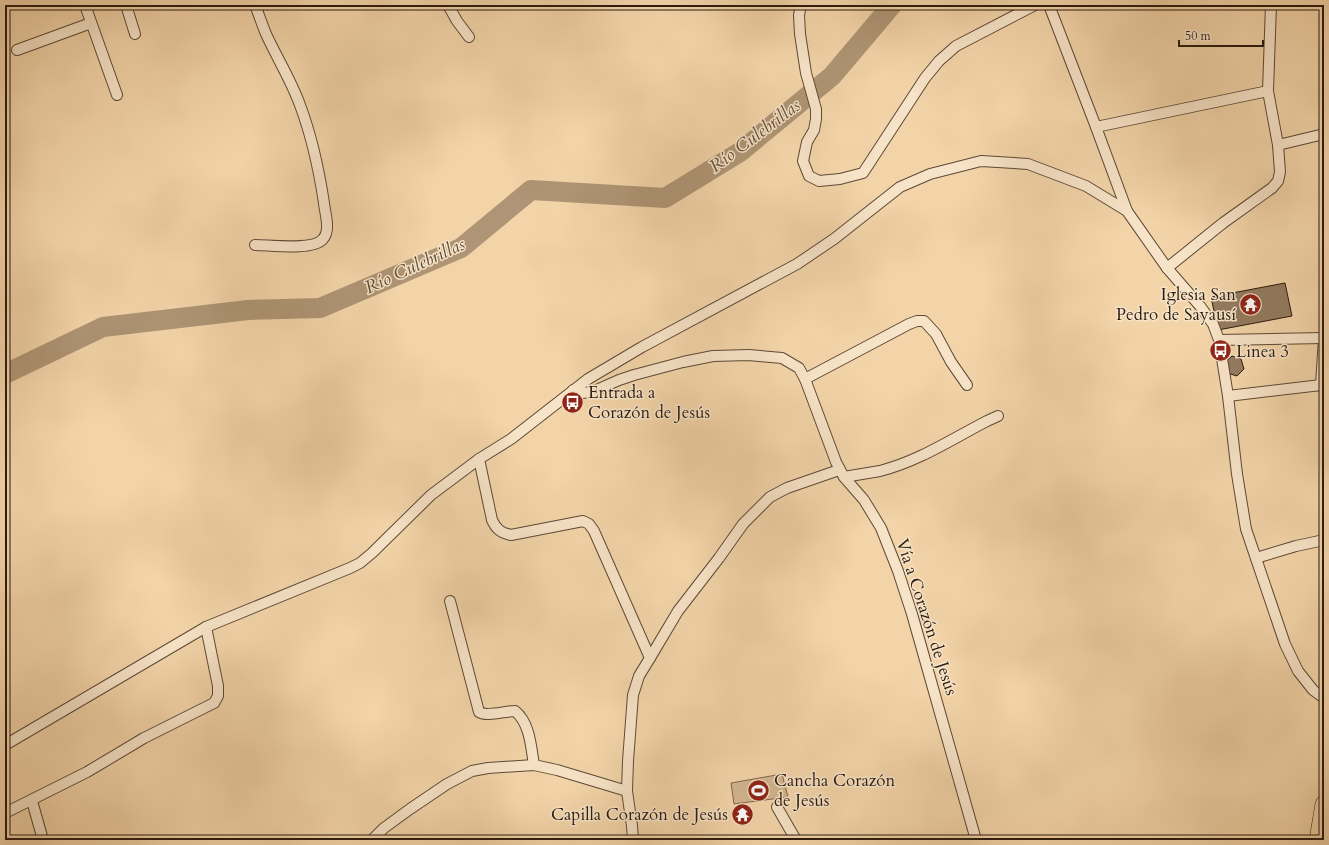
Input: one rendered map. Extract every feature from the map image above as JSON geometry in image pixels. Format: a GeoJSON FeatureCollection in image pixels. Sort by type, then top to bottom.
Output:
{"type":"FeatureCollection","features":[{"type":"Feature","properties":{"kind":"main road"},"geometry":{"type":"LineString","coordinates":[[1318,840],[1324,804]]}},
{"type":"Feature","properties":{"kind":"street"},"geometry":{"type":"LineString","coordinates":[[85,5],[117,95]]}},
{"type":"Feature","properties":{"kind":"street"},"geometry":{"type":"LineString","coordinates":[[126,5],[135,34]]}},
{"type":"Feature","properties":{"kind":"street"},"geometry":{"type":"LineString","coordinates":[[255,5],[266,34],[291,82],[300,105],[309,133],[320,180],[327,228],[324,238],[317,244],[301,246],[255,245]]}},
{"type":"Feature","properties":{"kind":"street"},"geometry":{"type":"LineString","coordinates":[[448,5],[457,21],[469,37]]}},
{"type":"Feature","properties":{"kind":"street"},"geometry":{"type":"LineString","coordinates":[[801,5],[799,15],[800,34],[806,73],[816,109],[814,130],[807,142],[803,161],[809,176],[819,181],[840,179],[862,173],[925,78],[939,61],[956,46],[1035,5]]}},
{"type":"Feature","properties":{"kind":"street"},"geometry":{"type":"LineString","coordinates":[[1049,5],[1127,211],[1167,268],[1200,306],[1213,324],[1219,340],[1246,529],[1288,651],[1298,671],[1313,690],[1324,698]]}},
{"type":"Feature","properties":{"kind":"street"},"geometry":{"type":"LineString","coordinates":[[1167,268],[1223,223],[1272,188],[1278,182],[1280,172],[1278,145],[1268,91],[1271,5]]}},
{"type":"Feature","properties":{"kind":"street"},"geometry":{"type":"LineString","coordinates":[[17,50],[91,23]]}},
{"type":"Feature","properties":{"kind":"street"},"geometry":{"type":"LineString","coordinates":[[1096,127],[1268,91]]}},
{"type":"Feature","properties":{"kind":"street"},"geometry":{"type":"LineString","coordinates":[[1278,145],[1324,134]]}},
{"type":"Feature","properties":{"kind":"street"},"geometry":{"type":"LineString","coordinates":[[5,746],[206,627],[343,571],[360,562],[372,553],[431,495],[479,459],[511,439],[588,379],[642,347],[797,264],[834,239],[900,187],[930,174],[981,161],[1028,164],[1086,186],[1127,211]]}},
{"type":"Feature","properties":{"kind":"street"},"geometry":{"type":"LineString","coordinates":[[805,379],[909,324],[924,321],[936,334],[951,362],[967,385]]}},
{"type":"Feature","properties":{"kind":"street"},"geometry":{"type":"LineString","coordinates":[[1219,340],[1324,338],[1322,387],[1228,396]]}},
{"type":"Feature","properties":{"kind":"street","name":"Vía a Corazón de Jesús"},"geometry":{"type":"LineString","coordinates":[[573,390],[582,393],[592,392],[634,375],[713,356],[749,355],[782,358],[799,368],[805,379],[842,473],[864,500],[881,528],[898,571],[912,614],[976,840]]}},
{"type":"Feature","properties":{"kind":"street"},"geometry":{"type":"LineString","coordinates":[[633,840],[627,791],[628,762],[633,696],[639,676],[678,610],[719,558],[742,524],[770,498],[787,488],[842,473],[881,470],[908,461],[923,455],[998,416]]}},
{"type":"Feature","properties":{"kind":"street"},"geometry":{"type":"LineString","coordinates":[[479,459],[492,520],[496,527],[503,533],[511,535],[583,521],[588,524],[594,531],[650,658]]}},
{"type":"Feature","properties":{"kind":"street"},"geometry":{"type":"LineString","coordinates":[[1256,558],[1296,546],[1324,540]]}},
{"type":"Feature","properties":{"kind":"street"},"geometry":{"type":"LineString","coordinates":[[450,601],[479,712],[482,714],[488,714],[515,711],[520,715],[525,725],[534,765]]}},
{"type":"Feature","properties":{"kind":"street"},"geometry":{"type":"LineString","coordinates":[[5,814],[87,772],[133,743],[214,703],[218,696],[218,686],[206,627]]}},
{"type":"Feature","properties":{"kind":"street"},"geometry":{"type":"LineString","coordinates":[[372,840],[384,828],[410,809],[447,784],[472,771],[488,768],[534,765],[557,770],[627,791]]}},
{"type":"Feature","properties":{"kind":"street"},"geometry":{"type":"LineString","coordinates":[[32,801],[43,840]]}},
{"type":"Feature","properties":{"kind":"street"},"geometry":{"type":"LineString","coordinates":[[777,807],[796,840]]}},
{"type":"Feature","properties":{"kind":"shaded area","name":"Cancha Corazón de Jesús"},"geometry":{"type":"Polygon","coordinates":[[[782,774],[788,797],[734,804],[731,783],[782,774]]]}},
{"type":"Feature","properties":{"kind":"building"},"geometry":{"type":"Polygon","coordinates":[[[1285,283],[1292,316],[1218,330],[1211,297],[1285,283]]]}},
{"type":"Feature","properties":{"kind":"building"},"geometry":{"type":"Polygon","coordinates":[[[1232,356],[1241,359],[1244,369],[1237,376],[1227,373],[1224,363],[1232,356]]]}},
{"type":"Feature","properties":{"kind":"waterway","name":"Río Culebrillas"},"geometry":{"type":"LineString","coordinates":[[5,374],[103,327],[248,310],[320,308],[461,248],[531,190],[665,198],[740,152],[832,76],[892,5]]}},
{"type":"Feature","properties":{"kind":"place","name":"Iglesia San Pedro de Sayausí"},"geometry":{"type":"Point","coordinates":[1251,304]}},
{"type":"Feature","properties":{"kind":"place","name":"Linea 3"},"geometry":{"type":"Point","coordinates":[1221,351]}},
{"type":"Feature","properties":{"kind":"place","name":"Entrada a Corazón de Jesús"},"geometry":{"type":"Point","coordinates":[572,402]}},
{"type":"Feature","properties":{"kind":"place","name":"Cancha Corazón de Jesús"},"geometry":{"type":"Point","coordinates":[759,790]}},
{"type":"Feature","properties":{"kind":"place","name":"Capilla Corazón de Jesús"},"geometry":{"type":"Point","coordinates":[743,814]}}]}
